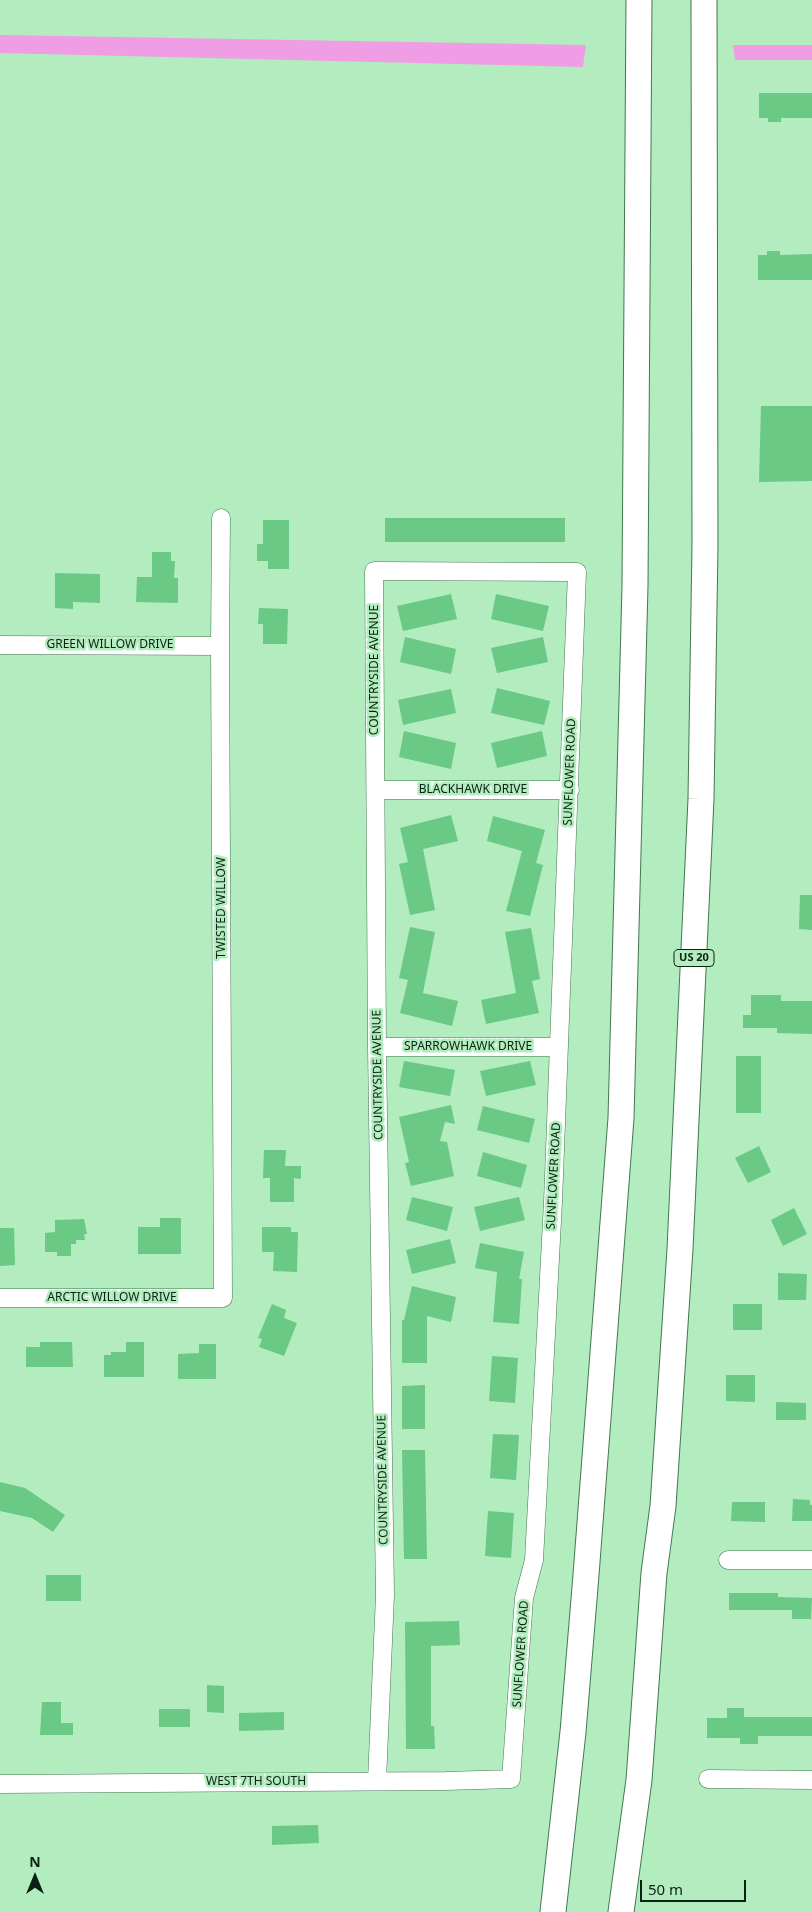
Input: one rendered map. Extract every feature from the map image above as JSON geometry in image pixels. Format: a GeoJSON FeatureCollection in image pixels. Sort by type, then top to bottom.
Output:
{"type":"FeatureCollection","features":[{"type":"Feature","properties":{"kind":"highway"},"geometry":{"type":"LineString","coordinates":[[553,1912],[573,1732],[586,1585],[620,1118],[635,586],[639,0]]}},
{"type":"Feature","properties":{"kind":"highway","name":"US 20"},"geometry":{"type":"LineString","coordinates":[[621,1912],[639,1780],[654,1573],[663,1496],[680,1249],[701,808],[705,544],[704,0]]}},
{"type":"Feature","properties":{"kind":"street","name":"TWISTED WILLOW"},"geometry":{"type":"LineString","coordinates":[[221,518],[224,1298]]}},
{"type":"Feature","properties":{"kind":"street","name":"COUNTRYSIDE AVENUE"},"geometry":{"type":"LineString","coordinates":[[378,1781],[385,1595],[377,1047],[374,571],[577,572]]}},
{"type":"Feature","properties":{"kind":"street","name":"SUNFLOWER ROAD"},"geometry":{"type":"LineString","coordinates":[[512,1779],[524,1598],[534,1560],[553,1202],[577,572]]}},
{"type":"Feature","properties":{"kind":"street","name":"GREEN WILLOW DRIVE"},"geometry":{"type":"LineString","coordinates":[[0,645],[220,646]]}},
{"type":"Feature","properties":{"kind":"street","name":"BLACKHAWK DRIVE"},"geometry":{"type":"LineString","coordinates":[[376,790],[570,790]]}},
{"type":"Feature","properties":{"kind":"street","name":"SPARROWHAWK DRIVE"},"geometry":{"type":"LineString","coordinates":[[377,1047],[559,1047]]}},
{"type":"Feature","properties":{"kind":"street","name":"ARCTIC WILLOW DRIVE"},"geometry":{"type":"LineString","coordinates":[[0,1298],[224,1298]]}},
{"type":"Feature","properties":{"kind":"street"},"geometry":{"type":"LineString","coordinates":[[728,1560],[812,1560]]}},
{"type":"Feature","properties":{"kind":"street","name":"WEST 7TH SOUTH"},"geometry":{"type":"LineString","coordinates":[[0,1784],[512,1779]]}},
{"type":"Feature","properties":{"kind":"street"},"geometry":{"type":"LineString","coordinates":[[708,1779],[812,1780]]}},
{"type":"Feature","properties":{"kind":"shaded area"},"geometry":{"type":"Polygon","coordinates":[[[0,35],[586,45],[583,67],[0,53],[0,35]]]}},
{"type":"Feature","properties":{"kind":"shaded area"},"geometry":{"type":"Polygon","coordinates":[[[733,45],[812,45],[812,60],[735,60],[733,45]]]}},
{"type":"Feature","properties":{"kind":"building"},"geometry":{"type":"Polygon","coordinates":[[[759,93],[812,93],[812,118],[781,118],[781,122],[768,122],[768,118],[759,118],[759,93]]]}},
{"type":"Feature","properties":{"kind":"building"},"geometry":{"type":"Polygon","coordinates":[[[767,251],[780,251],[780,255],[812,254],[812,280],[758,280],[758,255],[767,255],[767,251]]]}},
{"type":"Feature","properties":{"kind":"building"},"geometry":{"type":"Polygon","coordinates":[[[761,406],[812,406],[812,481],[759,482],[761,406]]]}},
{"type":"Feature","properties":{"kind":"building"},"geometry":{"type":"Polygon","coordinates":[[[385,518],[565,518],[565,542],[385,542],[385,518]]]}},
{"type":"Feature","properties":{"kind":"building"},"geometry":{"type":"Polygon","coordinates":[[[263,520],[289,520],[289,569],[268,569],[268,561],[257,561],[257,544],[263,544],[263,520]]]}},
{"type":"Feature","properties":{"kind":"building"},"geometry":{"type":"Polygon","coordinates":[[[152,552],[171,552],[171,561],[175,561],[174,578],[178,578],[178,603],[136,602],[137,577],[152,577],[152,552]]]}},
{"type":"Feature","properties":{"kind":"building"},"geometry":{"type":"Polygon","coordinates":[[[55,573],[100,574],[100,603],[73,602],[73,609],[55,608],[55,573]]]}},
{"type":"Feature","properties":{"kind":"building"},"geometry":{"type":"Polygon","coordinates":[[[451,594],[457,619],[403,631],[397,606],[451,594]]]}},
{"type":"Feature","properties":{"kind":"building"},"geometry":{"type":"Polygon","coordinates":[[[496,594],[549,606],[543,631],[491,619],[496,594]]]}},
{"type":"Feature","properties":{"kind":"building"},"geometry":{"type":"Polygon","coordinates":[[[259,608],[288,609],[287,644],[263,644],[263,624],[258,624],[259,608]]]}},
{"type":"Feature","properties":{"kind":"building"},"geometry":{"type":"Polygon","coordinates":[[[405,637],[456,649],[451,674],[400,662],[405,637]]]}},
{"type":"Feature","properties":{"kind":"building"},"geometry":{"type":"Polygon","coordinates":[[[543,637],[548,662],[497,673],[491,648],[543,637]]]}},
{"type":"Feature","properties":{"kind":"building"},"geometry":{"type":"Polygon","coordinates":[[[497,688],[550,701],[544,725],[491,713],[497,688]]]}},
{"type":"Feature","properties":{"kind":"building"},"geometry":{"type":"Polygon","coordinates":[[[451,689],[456,713],[403,725],[398,700],[451,689]]]}},
{"type":"Feature","properties":{"kind":"building"},"geometry":{"type":"Polygon","coordinates":[[[404,731],[456,743],[451,769],[399,757],[404,731]]]}},
{"type":"Feature","properties":{"kind":"building"},"geometry":{"type":"Polygon","coordinates":[[[542,731],[547,756],[497,768],[491,743],[542,731]]]}},
{"type":"Feature","properties":{"kind":"building"},"geometry":{"type":"Polygon","coordinates":[[[451,815],[458,841],[423,849],[435,910],[410,915],[399,864],[408,862],[400,828],[451,815]]]}},
{"type":"Feature","properties":{"kind":"building"},"geometry":{"type":"Polygon","coordinates":[[[493,816],[545,830],[536,863],[543,865],[530,916],[506,911],[522,851],[487,841],[493,816]]]}},
{"type":"Feature","properties":{"kind":"building"},"geometry":{"type":"Polygon","coordinates":[[[800,895],[812,895],[812,930],[799,929],[800,895]]]}},
{"type":"Feature","properties":{"kind":"building"},"geometry":{"type":"Polygon","coordinates":[[[410,927],[435,932],[423,993],[458,1001],[452,1026],[400,1013],[408,980],[399,978],[410,927]]]}},
{"type":"Feature","properties":{"kind":"building"},"geometry":{"type":"Polygon","coordinates":[[[531,928],[540,979],[532,981],[539,1013],[486,1024],[481,1000],[516,993],[505,932],[531,928]]]}},
{"type":"Feature","properties":{"kind":"building"},"geometry":{"type":"Polygon","coordinates":[[[751,995],[781,995],[781,1001],[812,1001],[812,1034],[777,1033],[777,1028],[743,1028],[743,1015],[751,1015],[751,995]]]}},
{"type":"Feature","properties":{"kind":"building"},"geometry":{"type":"Polygon","coordinates":[[[736,1056],[761,1056],[761,1113],[736,1113],[736,1056]]]}},
{"type":"Feature","properties":{"kind":"building"},"geometry":{"type":"Polygon","coordinates":[[[404,1061],[455,1070],[450,1096],[399,1087],[404,1061]]]}},
{"type":"Feature","properties":{"kind":"building"},"geometry":{"type":"Polygon","coordinates":[[[530,1061],[536,1085],[486,1096],[480,1071],[530,1061]]]}},
{"type":"Feature","properties":{"kind":"building"},"geometry":{"type":"Polygon","coordinates":[[[451,1105],[455,1124],[445,1122],[440,1141],[447,1142],[454,1176],[411,1186],[405,1163],[409,1162],[399,1117],[451,1105]]]}},
{"type":"Feature","properties":{"kind":"building"},"geometry":{"type":"Polygon","coordinates":[[[483,1106],[535,1119],[529,1143],[477,1130],[483,1106]]]}},
{"type":"Feature","properties":{"kind":"building"},"geometry":{"type":"Polygon","coordinates":[[[759,1146],[771,1172],[748,1183],[735,1158],[759,1146]]]}},
{"type":"Feature","properties":{"kind":"building"},"geometry":{"type":"Polygon","coordinates":[[[264,1150],[286,1150],[285,1166],[301,1166],[301,1179],[294,1178],[294,1202],[270,1202],[270,1178],[263,1178],[264,1150]]]}},
{"type":"Feature","properties":{"kind":"building"},"geometry":{"type":"Polygon","coordinates":[[[483,1152],[527,1165],[521,1188],[477,1176],[483,1152]]]}},
{"type":"Feature","properties":{"kind":"building"},"geometry":{"type":"Polygon","coordinates":[[[412,1197],[453,1207],[447,1231],[406,1220],[412,1197]]]}},
{"type":"Feature","properties":{"kind":"building"},"geometry":{"type":"Polygon","coordinates":[[[519,1197],[525,1220],[480,1231],[474,1207],[519,1197]]]}},
{"type":"Feature","properties":{"kind":"building"},"geometry":{"type":"Polygon","coordinates":[[[794,1208],[807,1234],[783,1246],[771,1220],[794,1208]]]}},
{"type":"Feature","properties":{"kind":"building"},"geometry":{"type":"Polygon","coordinates":[[[160,1218],[181,1218],[181,1254],[138,1254],[138,1227],[160,1227],[160,1218]]]}},
{"type":"Feature","properties":{"kind":"building"},"geometry":{"type":"Polygon","coordinates":[[[84,1219],[87,1234],[84,1234],[85,1240],[76,1240],[76,1244],[71,1244],[71,1256],[57,1256],[57,1252],[45,1252],[45,1233],[55,1232],[55,1220],[84,1219]]]}},
{"type":"Feature","properties":{"kind":"building"},"geometry":{"type":"Polygon","coordinates":[[[262,1227],[291,1227],[291,1232],[298,1232],[297,1272],[273,1271],[274,1252],[262,1252],[262,1227]]]}},
{"type":"Feature","properties":{"kind":"building"},"geometry":{"type":"Polygon","coordinates":[[[0,1228],[14,1228],[15,1265],[0,1266],[0,1228]]]}},
{"type":"Feature","properties":{"kind":"building"},"geometry":{"type":"Polygon","coordinates":[[[450,1239],[456,1263],[412,1274],[406,1250],[450,1239]]]}},
{"type":"Feature","properties":{"kind":"building"},"geometry":{"type":"Polygon","coordinates":[[[480,1243],[524,1252],[519,1279],[522,1279],[519,1324],[493,1322],[497,1272],[475,1268],[480,1243]]]}},
{"type":"Feature","properties":{"kind":"building"},"geometry":{"type":"Polygon","coordinates":[[[778,1273],[807,1274],[806,1300],[778,1300],[778,1273]]]}},
{"type":"Feature","properties":{"kind":"building"},"geometry":{"type":"Polygon","coordinates":[[[412,1286],[456,1297],[451,1322],[427,1316],[427,1363],[402,1363],[402,1320],[404,1320],[412,1286]]]}},
{"type":"Feature","properties":{"kind":"building"},"geometry":{"type":"Polygon","coordinates":[[[272,1304],[286,1310],[284,1318],[297,1323],[284,1356],[259,1347],[262,1339],[258,1338],[272,1304]]]}},
{"type":"Feature","properties":{"kind":"building"},"geometry":{"type":"Polygon","coordinates":[[[733,1304],[762,1304],[762,1330],[733,1330],[733,1304]]]}},
{"type":"Feature","properties":{"kind":"building"},"geometry":{"type":"Polygon","coordinates":[[[40,1342],[72,1342],[73,1367],[26,1367],[26,1347],[40,1347],[40,1342]]]}},
{"type":"Feature","properties":{"kind":"building"},"geometry":{"type":"Polygon","coordinates":[[[126,1342],[144,1342],[144,1377],[104,1377],[104,1355],[111,1355],[111,1352],[126,1352],[126,1342]]]}},
{"type":"Feature","properties":{"kind":"building"},"geometry":{"type":"Polygon","coordinates":[[[199,1344],[216,1344],[216,1379],[178,1379],[178,1354],[199,1353],[199,1344]]]}},
{"type":"Feature","properties":{"kind":"building"},"geometry":{"type":"Polygon","coordinates":[[[492,1356],[518,1358],[515,1403],[489,1401],[492,1356]]]}},
{"type":"Feature","properties":{"kind":"building"},"geometry":{"type":"Polygon","coordinates":[[[726,1375],[755,1375],[755,1402],[726,1401],[726,1375]]]}},
{"type":"Feature","properties":{"kind":"building"},"geometry":{"type":"Polygon","coordinates":[[[425,1385],[425,1429],[402,1429],[402,1386],[425,1385]]]}},
{"type":"Feature","properties":{"kind":"building"},"geometry":{"type":"Polygon","coordinates":[[[776,1402],[806,1403],[806,1420],[776,1420],[776,1402]]]}},
{"type":"Feature","properties":{"kind":"building"},"geometry":{"type":"Polygon","coordinates":[[[493,1434],[519,1435],[516,1480],[490,1478],[493,1434]]]}},
{"type":"Feature","properties":{"kind":"building"},"geometry":{"type":"Polygon","coordinates":[[[402,1450],[425,1450],[427,1559],[404,1559],[402,1450]]]}},
{"type":"Feature","properties":{"kind":"building"},"geometry":{"type":"Polygon","coordinates":[[[0,1482],[25,1488],[65,1515],[53,1532],[32,1518],[0,1511],[0,1482]]]}},
{"type":"Feature","properties":{"kind":"building"},"geometry":{"type":"Polygon","coordinates":[[[793,1499],[810,1500],[810,1505],[812,1505],[812,1521],[792,1521],[793,1499]]]}},
{"type":"Feature","properties":{"kind":"building"},"geometry":{"type":"Polygon","coordinates":[[[732,1502],[765,1502],[765,1522],[731,1521],[732,1502]]]}},
{"type":"Feature","properties":{"kind":"building"},"geometry":{"type":"Polygon","coordinates":[[[488,1511],[514,1513],[511,1558],[485,1556],[488,1511]]]}},
{"type":"Feature","properties":{"kind":"building"},"geometry":{"type":"Polygon","coordinates":[[[46,1575],[81,1575],[81,1601],[46,1601],[46,1575]]]}},
{"type":"Feature","properties":{"kind":"building"},"geometry":{"type":"Polygon","coordinates":[[[729,1593],[778,1593],[778,1597],[812,1598],[811,1619],[792,1619],[792,1610],[729,1610],[729,1593]]]}},
{"type":"Feature","properties":{"kind":"building"},"geometry":{"type":"Polygon","coordinates":[[[459,1621],[460,1645],[431,1646],[431,1726],[434,1726],[435,1749],[406,1749],[405,1622],[459,1621]]]}},
{"type":"Feature","properties":{"kind":"building"},"geometry":{"type":"Polygon","coordinates":[[[207,1685],[224,1686],[224,1713],[207,1712],[207,1685]]]}},
{"type":"Feature","properties":{"kind":"building"},"geometry":{"type":"Polygon","coordinates":[[[42,1702],[61,1702],[61,1723],[73,1723],[73,1735],[40,1735],[42,1702]]]}},
{"type":"Feature","properties":{"kind":"building"},"geometry":{"type":"Polygon","coordinates":[[[727,1708],[744,1708],[744,1717],[812,1717],[812,1736],[758,1736],[758,1744],[740,1744],[740,1738],[707,1738],[707,1718],[727,1718],[727,1708]]]}},
{"type":"Feature","properties":{"kind":"building"},"geometry":{"type":"Polygon","coordinates":[[[159,1709],[190,1709],[190,1727],[159,1727],[159,1709]]]}},
{"type":"Feature","properties":{"kind":"building"},"geometry":{"type":"Polygon","coordinates":[[[284,1712],[284,1730],[239,1731],[239,1713],[284,1712]]]}},
{"type":"Feature","properties":{"kind":"building"},"geometry":{"type":"Polygon","coordinates":[[[318,1825],[319,1843],[272,1845],[272,1826],[318,1825]]]}}]}
